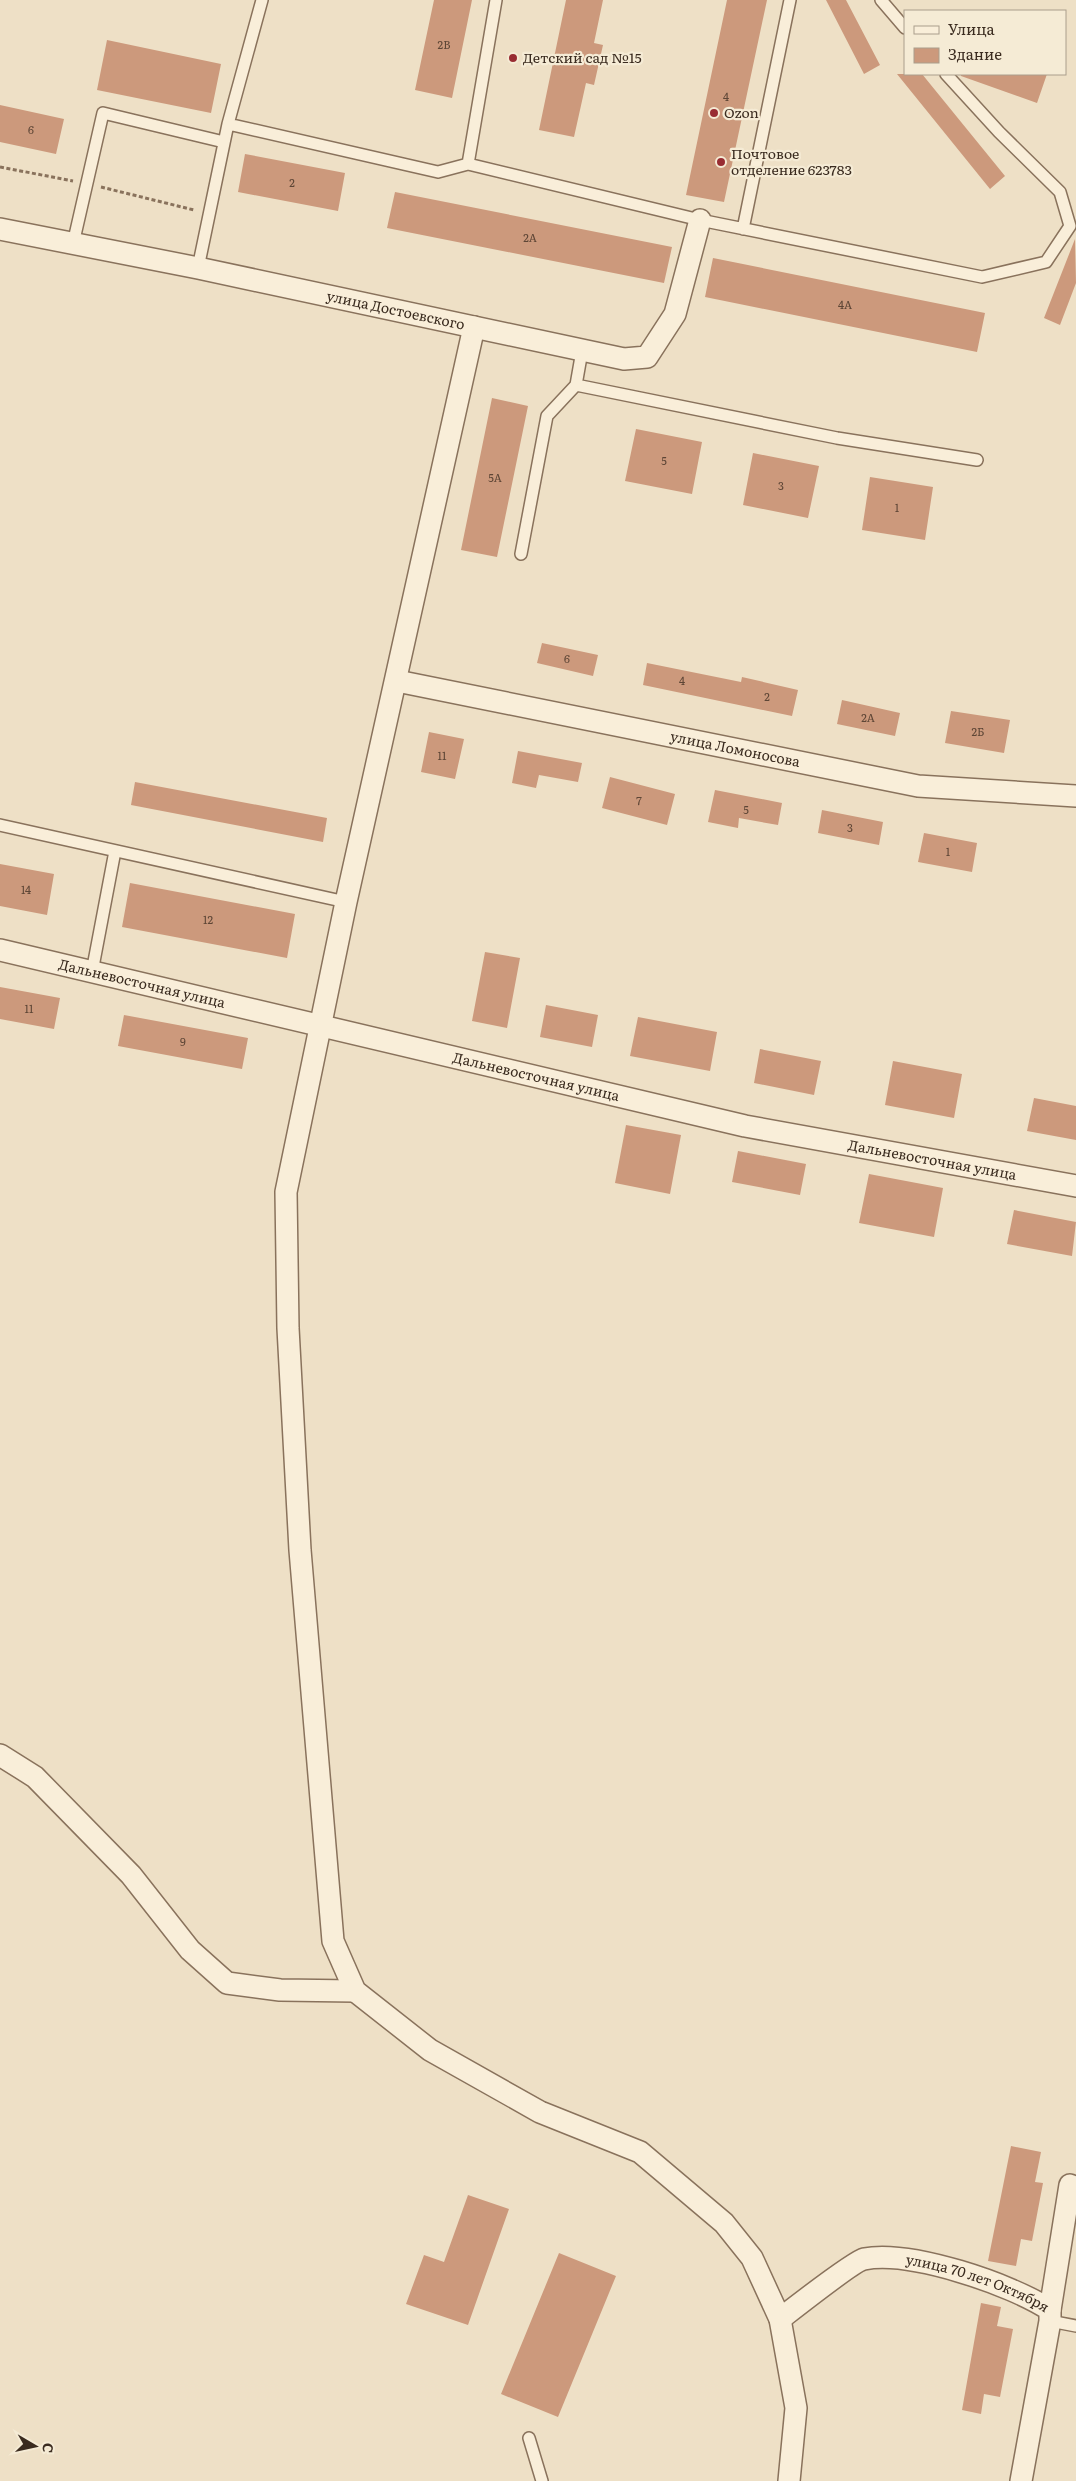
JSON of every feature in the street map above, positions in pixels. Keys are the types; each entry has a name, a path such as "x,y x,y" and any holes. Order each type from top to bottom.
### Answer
{"street":[{"name":"улица Достоевского","path":"0,229 198,268 624,359 647,357 675,314 700,220"},
{"path":"474,327 397,681 346,902 286,1192 288,1328 300,1550 333,1941 354,1991 430,2050 540,2112 640,2152 724,2223 752,2258 780,2319 796,2408 789,2481"},
{"name":"улица Ломоносова","path":"397,681 918,786 1076,796"},
{"name":"Дальневосточная улица","path":"0,950 746,1126 1076,1186"},
{"path":"0,1755 35,1777 131,1875 190,1950 227,1983 280,1990 354,1991"},
{"path":"1050,2316 1070,2184"},
{"name":"улица 70 лет Октября","path":"780,2319 862,2259 894,2258 954,2269 1029,2296 1050,2316 1022,2481"}],"lane":[{"path":"198,268 228,124 262,0"},
{"path":"468,164 496,0"},
{"path":"744,229 790,0"},
{"path":"881,0 904,27"},
{"path":"228,124 438,172 468,164 700,220 982,278 1046,262 1070,226 1060,192 999,132 947,75"},
{"path":"73,244 103,113 224,142"},
{"path":"521,554 547,416 576,386 582,351"},
{"path":"576,386 837,438 977,460"},
{"path":"0,825 346,902"},
{"path":"92,972 116,851"},
{"path":"1050,2316 1076,2326"},
{"path":"529,2438 542,2481"}],"path":[{"path":"0,167 87,184 210,213"}],"building":[{"path":"434,0 472,0 452,98 415,90"},
{"path":"566,0 603,0 594,43 603,45 594,85 586,83 574,137 539,130"},
{"path":"727,0 767,0 724,202 686,195"},
{"path":"826,0 846,0 880,65 864,74"},
{"path":"107,40 221,64 211,113 97,90"},
{"path":"897,74 923,75 1005,176 990,189"},
{"path":"961,75 1047,75 1037,103"},
{"path":"0,105 64,119 56,154 0,142"},
{"path":"245,154 345,173 338,211 238,192"},
{"path":"395,192 672,247 664,283 387,228"},
{"path":"1075,239 1076,283 1060,325 1044,318"},
{"path":"713,258 985,313 977,352 705,297"},
{"path":"492,398 528,406 497,557 461,550"},
{"path":"636,429 702,442 692,494 625,481"},
{"path":"753,453 819,466 808,518 743,505"},
{"path":"870,477 933,487 925,540 862,530"},
{"path":"542,643 598,655 593,676 537,663"},
{"path":"647,663 741,682 742,677 798,690 792,716 643,685"},
{"path":"842,700 900,713 895,736 837,724"},
{"path":"951,711 1010,720 1004,753 945,743"},
{"path":"429,732 464,739 455,779 421,772"},
{"path":"518,751 582,763 578,782 539,775 536,788 512,783"},
{"path":"610,777 675,794 667,825 602,808"},
{"path":"135,782 327,818 323,842 131,805"},
{"path":"715,790 782,803 778,825 739,818 738,828 708,822"},
{"path":"822,810 883,822 879,845 818,833"},
{"path":"924,833 977,843 972,872 918,862"},
{"path":"0,864 54,874 47,915 0,906"},
{"path":"130,883 295,914 287,958 122,927"},
{"path":"485,952 520,958 507,1028 472,1021"},
{"path":"0,987 60,998 54,1029 0,1019"},
{"path":"546,1005 598,1015 592,1047 540,1037"},
{"path":"124,1015 248,1038 242,1069 118,1046"},
{"path":"638,1017 717,1032 710,1071 630,1056"},
{"path":"760,1049 821,1061 814,1095 754,1083"},
{"path":"893,1061 962,1074 954,1118 885,1105"},
{"path":"1034,1098 1076,1106 1076,1140 1027,1131"},
{"path":"626,1125 681,1135 670,1194 615,1183"},
{"path":"738,1151 806,1164 800,1195 732,1182"},
{"path":"869,1174 943,1188 934,1237 859,1223"},
{"path":"1014,1210 1076,1222 1072,1256 1007,1244"},
{"path":"1011,2146 1041,2152 1035,2182 1043,2183 1032,2241 1021,2239 1016,2266 988,2261"},
{"path":"468,2195 509,2209 468,2325 406,2304 424,2255 444,2262"},
{"path":"559,2253 616,2276 558,2417 501,2394"},
{"path":"981,2303 1001,2307 997,2326 1013,2329 1000,2397 984,2394 981,2414 962,2410"}],"place":[{"name":"Детский сад №15","path":"513,58"},
{"name":"Ozon","path":"714,113"},
{"name":"Почтовое отделение 623783","path":"721,162"}]}
